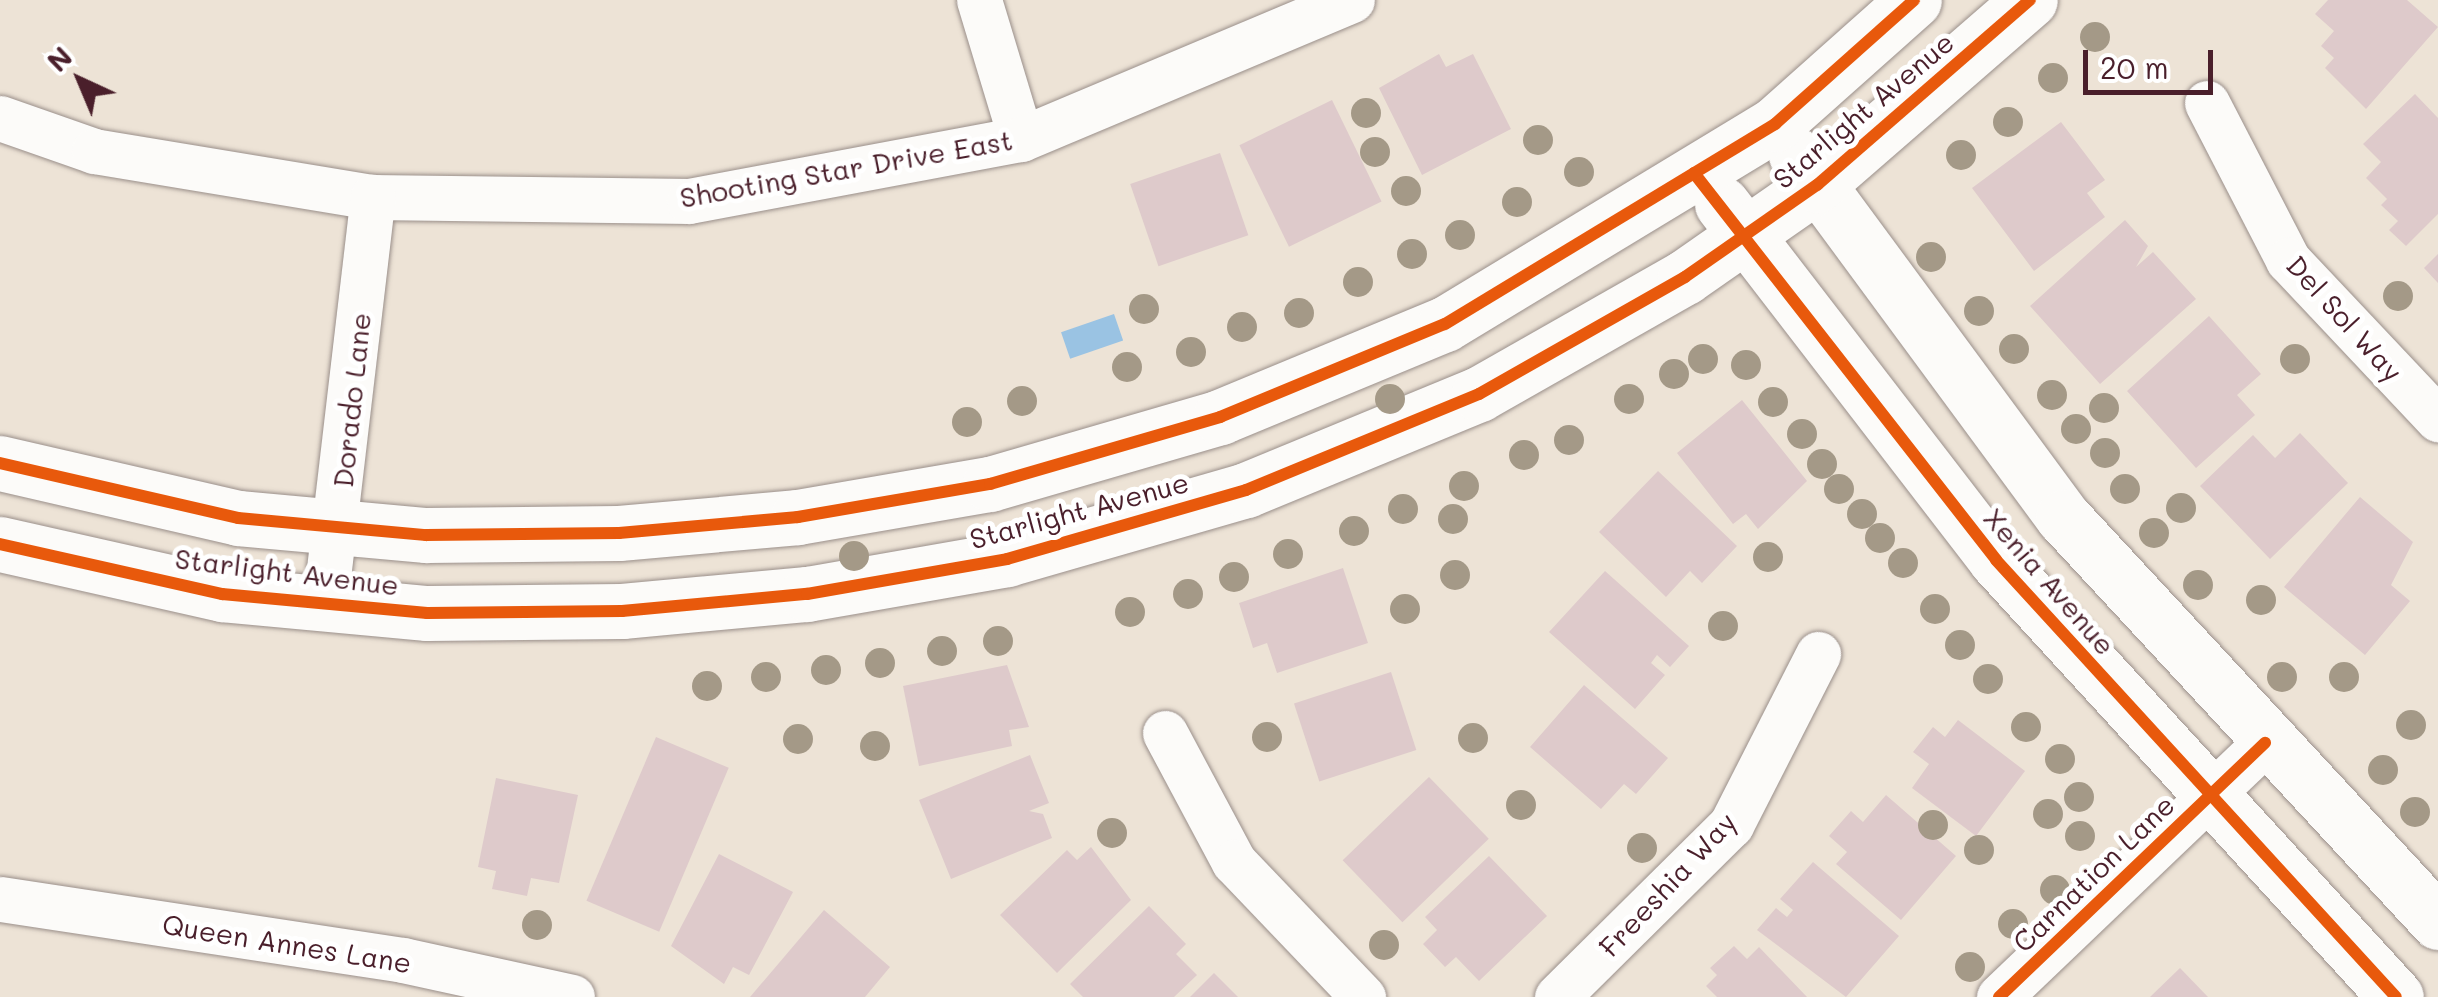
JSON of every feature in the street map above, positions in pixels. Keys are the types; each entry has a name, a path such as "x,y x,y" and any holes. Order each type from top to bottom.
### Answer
{"street":[{"path":"979,0 1021,138"},
{"name":"Shooting Star Drive East","path":"0,118 94,152 373,196 688,201 1021,138 1352,0"},
{"name":"Starlight Avenue","path":"0,463 238,518 337,528 619,533 798,517 990,484 1220,417 1445,324 1775,124 1914,0"},
{"name":"Starlight Avenue","path":"0,544 222,594 325,604 622,611 807,594 1007,559 1246,490 1480,394 1747,232 1817,185 2030,0"},
{"name":"Del Sol Way","path":"2207,103 2288,260 2438,419"},
{"name":"Xenia Avenue","path":"1775,124 2064,517 2264,743 2438,922"},
{"name":"Xenia Avenue","path":"1694,173 1747,232 1996,560 2208,798 2396,997"},
{"name":"Dorado Lane","path":"325,604 337,528 373,196"},
{"name":"Freeshia Way","path":"1558,997 1731,825 1818,654"},
{"path":"1165,733 1234,862 1363,997"},
{"name":"Carnation Lane","path":"1999,997 2264,743"},
{"name":"Queen Annes Lane","path":"0,899 404,960 572,997"}],"water":[{"path":"1114,314 1123,340 1070,359 1061,332"}],"building":[{"path":"2328,0 2407,0 2438,27 2366,109 2325,68 2334,58 2321,46 2334,31 2315,14"},
{"path":"1439,54 1446,67 1473,54 1511,129 1422,175 1379,88"},
{"path":"2415,94 2438,118 2438,214 2406,246 2389,230 2398,221 2381,205 2387,199 2366,178 2381,162 2363,144"},
{"path":"1332,100 1382,202 1289,247 1239,145"},
{"path":"2061,122 2105,180 2087,193 2105,217 2034,271 1972,188"},
{"path":"1220,153 1248,235 1159,266 1130,184"},
{"path":"2125,220 2148,246 2136,267 2153,252 2196,299 2100,384 2030,306"},
{"path":"2438,254 2438,283 2424,268"},
{"path":"2209,316 2261,374 2237,395 2255,415 2196,468 2127,391"},
{"path":"1742,400 1807,481 1758,529 1746,514 1733,524 1677,453"},
{"path":"2300,433 2348,483 2270,559 2200,486 2253,435 2275,458"},
{"path":"1658,471 1737,546 1702,583 1690,571 1666,597 1599,532"},
{"path":"2360,497 2413,542 2391,585 2410,601 2365,655 2284,587"},
{"path":"1343,568 1368,643 1277,673 1267,643 1253,648 1239,603"},
{"path":"1605,571 1689,646 1670,667 1657,655 1651,663 1665,675 1635,709 1549,632"},
{"path":"1007,665 1029,727 1009,730 1012,746 919,766 903,686"},
{"path":"1391,672 1416,750 1319,782 1294,704"},
{"path":"1584,685 1668,758 1636,794 1624,784 1601,809 1530,747"},
{"path":"1958,720 2025,771 1976,836 1912,788 1929,764 1913,752 1933,727 1945,737"},
{"path":"656,737 729,768 659,932 586,901"},
{"path":"1030,755 1049,803 1029,811 1043,814 1052,838 951,879 919,800"},
{"path":"1429,777 1489,839 1402,922 1343,860"},
{"path":"496,778 578,795 559,883 531,878 527,896 492,889 496,871 478,867"},
{"path":"1886,795 1956,856 1901,920 1836,864 1847,852 1829,836 1851,811 1863,822"},
{"path":"1091,847 1131,900 1057,973 1000,915 1067,850 1077,860"},
{"path":"719,854 793,892 749,975 733,967 724,984 671,946"},
{"path":"1489,856 1547,916 1479,981 1456,957 1445,967 1423,944 1437,930 1425,917"},
{"path":"1813,862 1899,936 1846,997 1757,930 1776,908 1787,917 1793,910 1780,899"},
{"path":"1149,906 1186,944 1176,954 1197,975 1174,997 1083,997 1070,984"},
{"path":"824,910 890,967 865,997 750,997"},
{"path":"1734,946 1747,959 1759,947 1807,997 1717,997 1706,986 1717,975 1710,968"},
{"path":"2180,968 2208,997 2150,997"},
{"path":"1214,973 1238,997 1190,997"}],"cycle path":[{"path":"0,463 238,518 426,535 619,533 798,517 990,484 1220,417 1445,324 1775,124 1914,0"},
{"path":"0,544 222,594 427,613 622,611 807,594 1007,559 1246,490 1479,394 1685,277 1817,185 2030,0"},
{"path":"1694,173 1996,560 2396,997"},
{"path":"1999,997 2265,743"}]}
